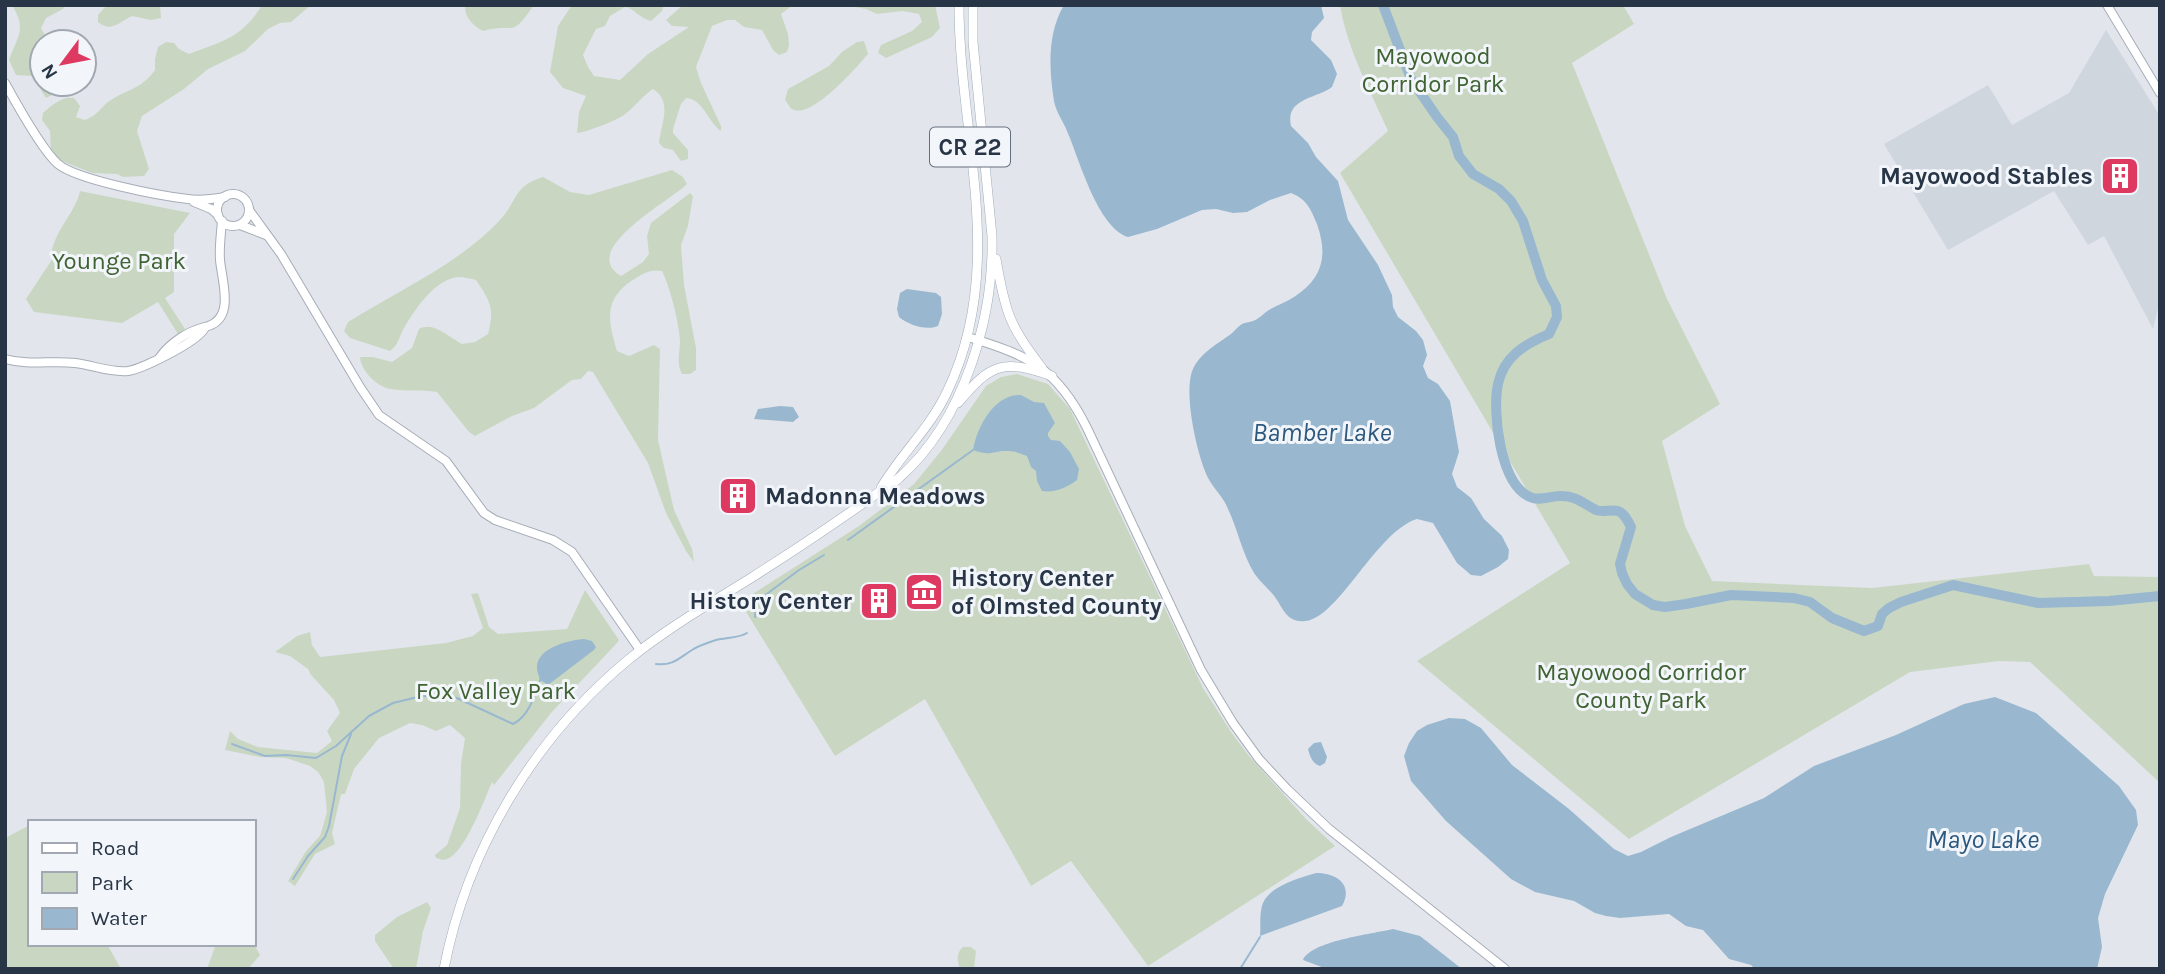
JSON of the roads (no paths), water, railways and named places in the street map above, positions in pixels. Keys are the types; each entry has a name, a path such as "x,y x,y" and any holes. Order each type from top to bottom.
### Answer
{"main road":[{"name":"CR 22","path":"879,492 941,404 968,337 977,289 978,239 959,5"},
{"name":"CR 22","path":"444,969 455,924 489,836 538,755 570,717 600,685 640,650 840,521 906,471 948,415 969,371 979,341 991,277 992,236 974,53 973,5"},
{"path":"992,236 1003,298 1010,320 1042,368"},
{"path":"948,415 975,383 997,369 1018,366 1052,376"}],"street":[{"path":"2107,5 2160,93"},
{"path":"5,83 52,158 62,167 91,179 188,199 212,200 234,194 243,198 379,415 446,461 484,513 495,520 553,540 572,552 640,650"},
{"path":"5,359 29,363 71,362 120,372 136,369 171,354 195,339 203,333 205,327 219,318 225,305 218,204 225,197"},
{"path":"188,199 211,209 232,226 239,225 269,236"},
{"path":"221,240 247,219 249,210"},
{"path":"968,337 1014,351 1042,368 1069,395 1080,413 1201,670 1246,741 1287,789 1329,829 1504,969"}],"water":[{"name":"Bamber Lake","path":"1064,5 1321,5 1324,18 1312,32 1311,40 1331,60 1337,74 1332,87 1297,105 1290,117 1291,126 1338,181 1348,220 1378,265 1392,295 1393,307 1398,317 1423,340 1427,355 1423,366 1428,378 1438,384 1450,401 1459,452 1452,474 1457,487 1471,498 1484,519 1502,536 1509,550 1508,559 1498,567 1481,576 1471,575 1457,563 1433,523 1417,519 1387,539 1332,605 1319,616 1306,621 1290,618 1256,576 1246,558 1226,505 1208,478 1200,456 1191,413 1191,375 1202,356 1240,325 1255,320 1291,299 1311,282 1317,274 1322,256 1317,224 1305,202 1291,193 1247,212 1202,210 1157,229 1128,237 1117,231 1107,220 1090,190 1054,101 1051,77 1052,40 1058,16"},
{"path":"907,289 936,293 941,297 942,314 938,326 918,326 899,317 897,309 900,293"},
{"path":"1021,395 1034,402 1044,403 1055,423 1048,436 1051,440 1060,441 1079,469 1077,480 1065,487 1042,491 1036,471 1031,467 1027,456 1011,451 988,453 973,450 978,432 988,414 1003,400"},
{"path":"793,407 799,417 793,422 754,419 758,409"},
{"path":"584,639 592,641 596,647 594,650 548,685 540,680 538,661 547,650 562,643"},
{"name":"Mayo Lake","path":"1995,697 2036,713 2119,786 2136,810 2138,825 2105,894 2098,918 2102,947 2097,969 1755,969 1751,965 1729,959 1703,930 1686,926 1669,914 1620,918 1606,916 1574,901 1535,892 1511,879 1446,821 1411,781 1404,756 1417,731 1449,718 1465,719 1481,728 1512,765 1569,809 1614,849 1628,856 1764,798 1814,766 1896,735 1964,704"},
{"path":"1321,742 1327,757 1325,763 1320,766 1312,760 1308,749 1314,743"},
{"path":"1316,873 1330,875 1341,881 1346,892 1342,906 1260,936 1263,903 1272,891 1286,883"},
{"path":"1393,929 1420,936 1462,969 1327,969 1303,960 1308,953 1329,943"}],"waterway":[{"path":"1383,5 1411,79 1453,137 1459,156 1473,174 1499,189 1511,201 1523,221 1542,280 1556,306 1557,317 1549,334 1517,352 1501,374 1496,412 1505,463 1520,490 1530,497 1538,499 1567,496 1596,510 1618,511 1626,518 1631,527 1620,564 1627,584 1635,594 1653,605 1665,607 1731,595 1794,598 1810,602 1832,618 1864,631 1878,626 1882,614 1889,608 1953,585 2038,603 2160,596"},
{"path":"848,540 973,450"},
{"path":"755,617 756,602 824,555"},
{"path":"656,664 671,663 702,645 747,633"},
{"path":"232,744 265,756 316,758 336,746 369,716 393,703 422,696 457,698 513,724 527,711 540,680"},
{"path":"293,879 325,837 342,756 351,734"},
{"path":"1240,969 1260,937"}],"place":[{"name":"Mayowood Stables","path":"2120,176"},
{"name":"Madonna Meadows","path":"738,496"},
{"name":"History Center of Olmsted County","path":"924,592"},
{"name":"History Center","path":"879,601"}],"park label":[{"name":"Mayowood Corridor Park","path":"1433,70"},
{"name":"Younge Park","path":"119,261"},
{"name":"Mayowood Corridor County Park","path":"1641,686"},
{"name":"Fox Valley Park","path":"496,691"}]}
